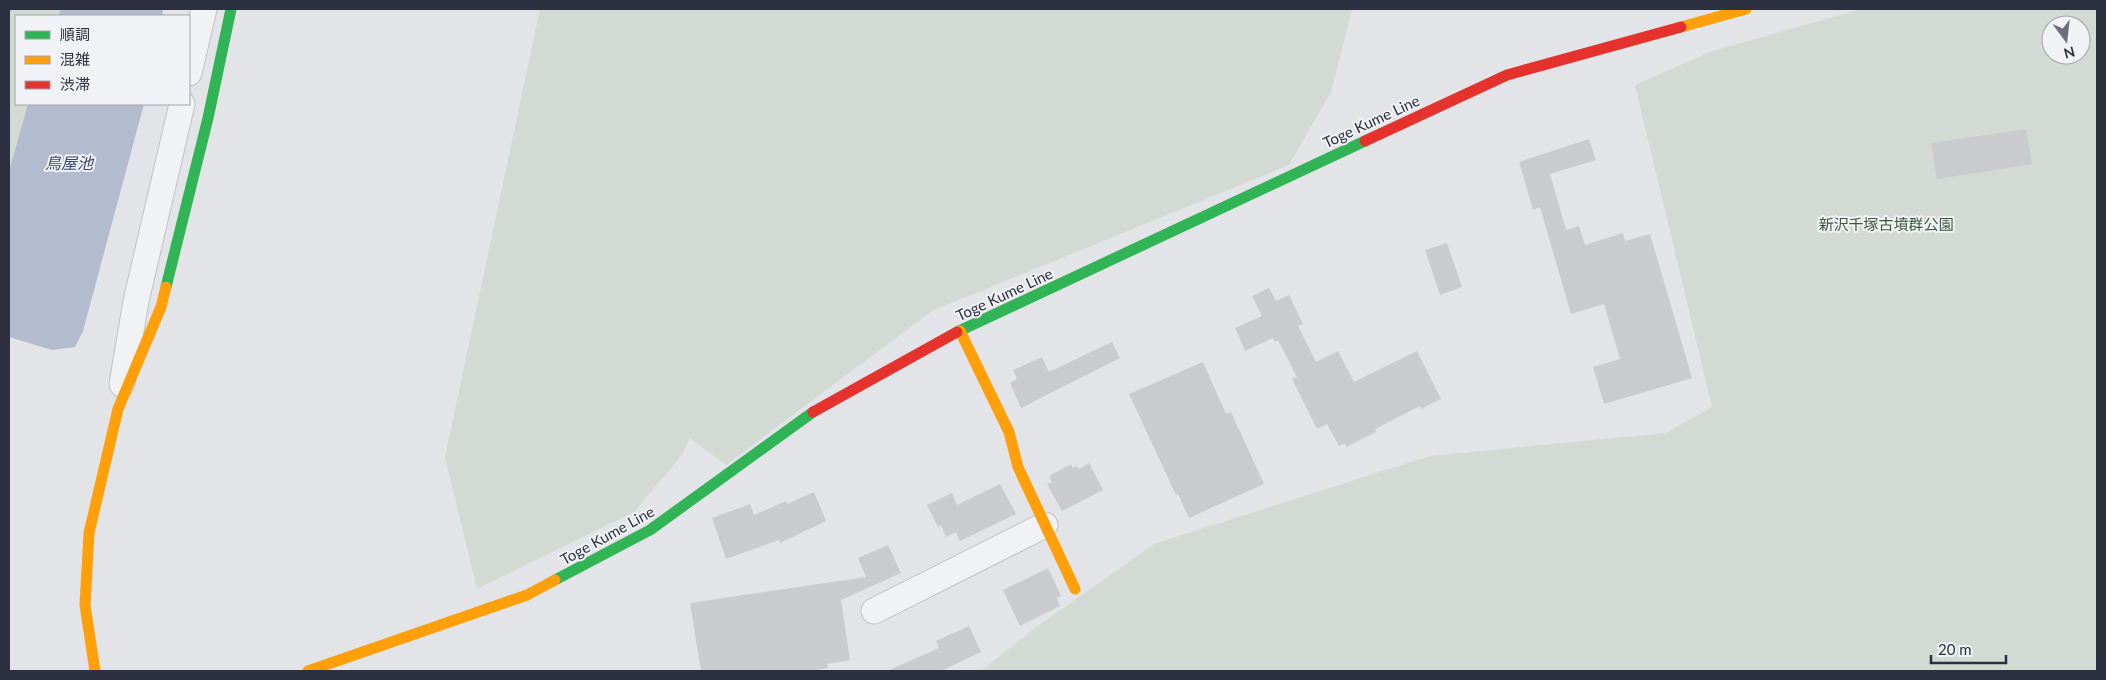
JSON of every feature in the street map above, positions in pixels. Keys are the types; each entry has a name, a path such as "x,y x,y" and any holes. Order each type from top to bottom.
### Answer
{"main road":[{"path":"95,671 85,605 89,533 118,409 161,307 232,9"},
{"name":"Toge Kume Line","path":"308,671 527,595 650,530 811,413 960,330 1507,74 1746,9"},
{"path":"960,330 1009,432 1018,466 1074,589"}],"street":[{"path":"190,69 204,9"},
{"path":"118,409 136,301 182,105"},
{"path":"874,612 1045,525"}],"green space":[{"path":"9,9 61,9 58,15 15,15 15,105 28,105 9,171"},
{"path":"540,9 1352,9 1331,92 1289,165 932,311 726,465 690,438 682,455 634,512 477,589 445,457"},
{"name":"新沢千塚古墳群公園","path":"1861,9 2097,9 2097,671 981,671 1035,628 1154,544 1430,456 1666,433 1712,407 1635,85 1710,52"}],"water":[{"path":"61,9 163,9 162,15 58,15"},
{"name":"鳥屋池","path":"28,105 144,105 83,331 75,347 52,350 9,337 9,171"}],"building":[{"path":"2026,129 2032,164 1937,179 1931,143"},
{"path":"1589,139 1596,160 1550,174 1566,230 1579,226 1585,245 1623,233 1625,241 1650,234 1692,378 1604,404 1593,367 1620,359 1604,304 1571,314 1540,207 1533,210 1519,162"},
{"path":"1447,243 1462,287 1440,295 1425,250"},
{"path":"1269,288 1276,301 1289,295 1303,324 1298,326 1316,362 1338,351 1354,382 1417,351 1441,399 1421,409 1420,406 1375,429 1376,432 1346,447 1345,443 1339,446 1327,424 1317,429 1292,379 1297,377 1278,340 1275,342 1273,338 1245,351 1235,328 1262,316 1252,296"},
{"path":"1112,342 1120,358 1021,408 1010,383 1017,379 1013,370 1042,357 1049,372"},
{"path":"1203,362 1226,414 1231,412 1264,484 1189,518 1178,494 1176,495 1129,394"},
{"path":"1089,463 1103,490 1062,511 1047,484 1052,482 1049,476 1071,464 1073,468 1077,466 1079,469"},
{"path":"1000,484 1016,514 960,541 956,532 946,537 941,525 938,527 927,505 952,493 957,505"},
{"path":"814,492 826,521 780,543 779,540 726,559 712,518 750,504 754,515 786,501 787,504"},
{"path":"888,545 901,573 841,600 850,660 827,664 828,668 809,671 701,671 690,603 866,577 858,558"},
{"path":"1048,568 1061,596 1057,598 1060,606 1020,626 1003,590"},
{"path":"969,626 981,652 941,671 887,671 939,648 936,641"}],"traffic: fast":[{"path":"166,287 208,118 231,9"},
{"path":"957,332 1365,141"},
{"path":"555,580 650,530 813,412"}],"traffic: slow":[{"path":"1681,27 1746,9"},
{"path":"95,671 85,605 89,533 118,409 161,307 166,287"},
{"path":"960,331 1009,432 1018,467 1075,589"},
{"path":"308,671 527,595 555,580"}],"traffic: jam":[{"path":"1365,141 1507,75 1681,27"},
{"path":"813,412 957,332"}]}
